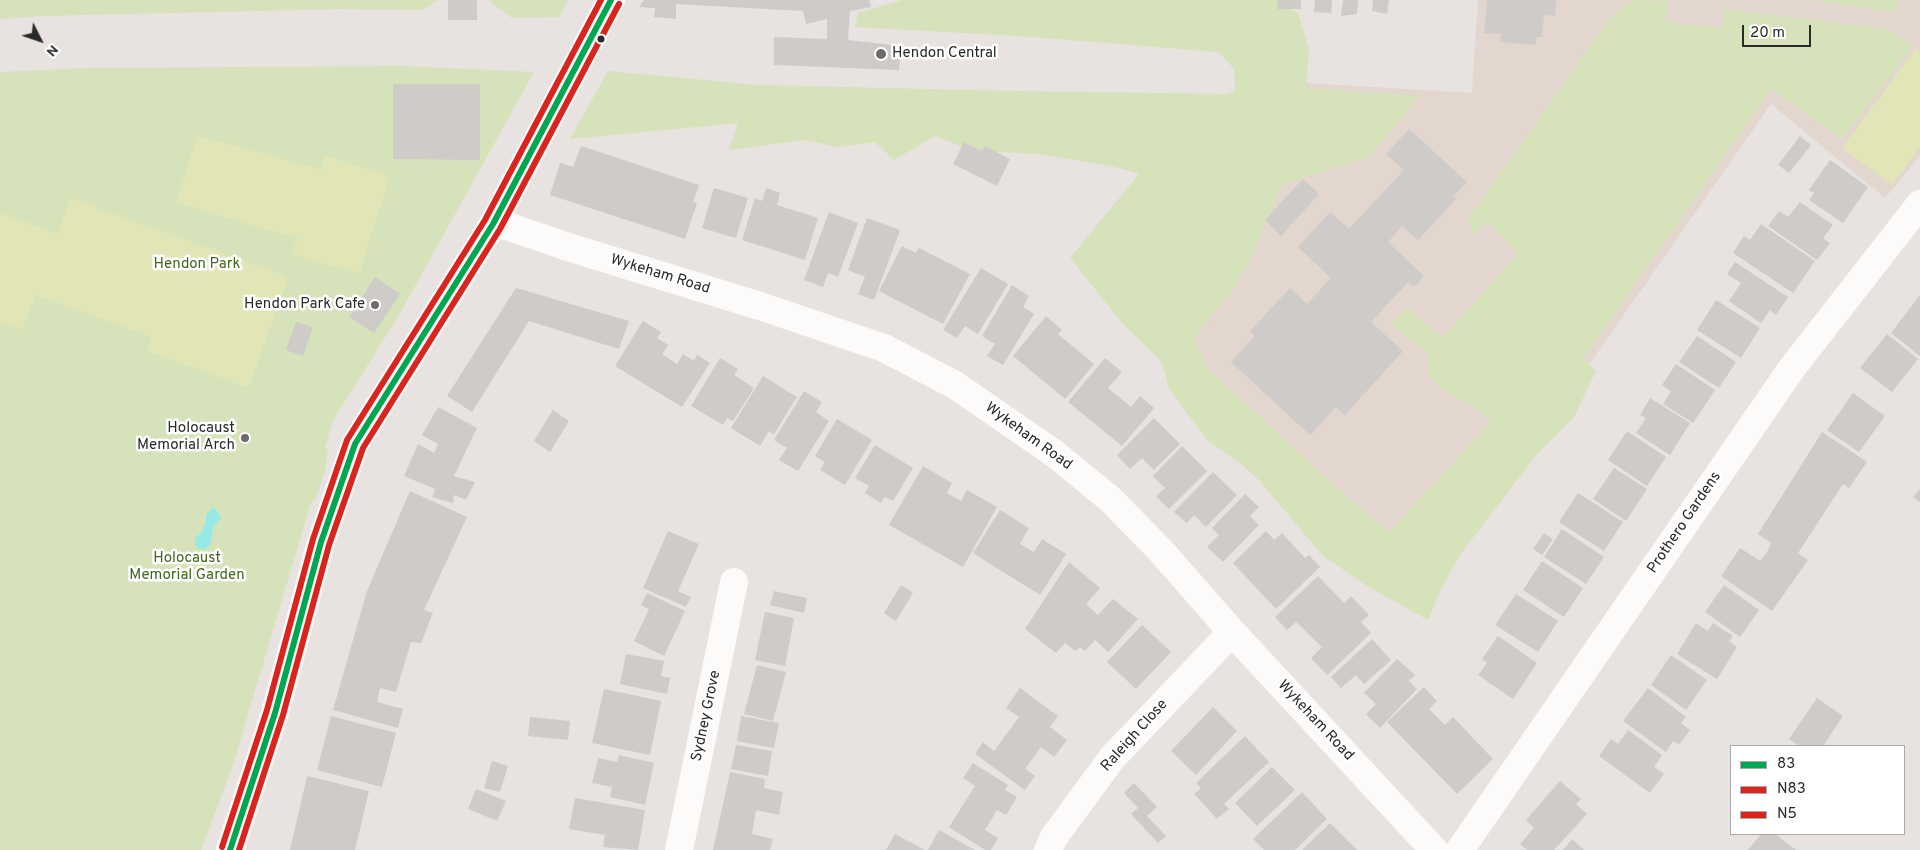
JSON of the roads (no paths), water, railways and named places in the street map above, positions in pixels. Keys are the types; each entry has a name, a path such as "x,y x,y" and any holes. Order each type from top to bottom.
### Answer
{"street":[{"path":"230,850 275,713 321,542 355,444 492,224 606,9"},
{"name":"Prothero Gardens","path":"1460,850 1792,368 1920,204"},
{"name":"Wykeham Road","path":"492,224 510,227 564,246 751,303 875,345 955,385 1055,454 1110,499 1161,551 1232,632 1434,850"},
{"name":"Sydney Grove","path":"679,850 734,582"},
{"name":"Raleigh Close","path":"1048,850 1054,838 1112,758 1232,632"}],"water":[{"path":"212,508 216,509 221,518 213,527 210,545 205,549 199,549 195,544 195,538 201,533 206,523 206,515"}],"place":[{"name":"Hendon Central","path":"881,54"},
{"name":"Hendon Park Cafe","path":"375,305"},
{"name":"Holocaust Memorial Arch","path":"245,438"}],"park label":[{"name":"Hendon Park","path":"197,265"},
{"name":"Holocaust Memorial Garden","path":"187,568"}]}
